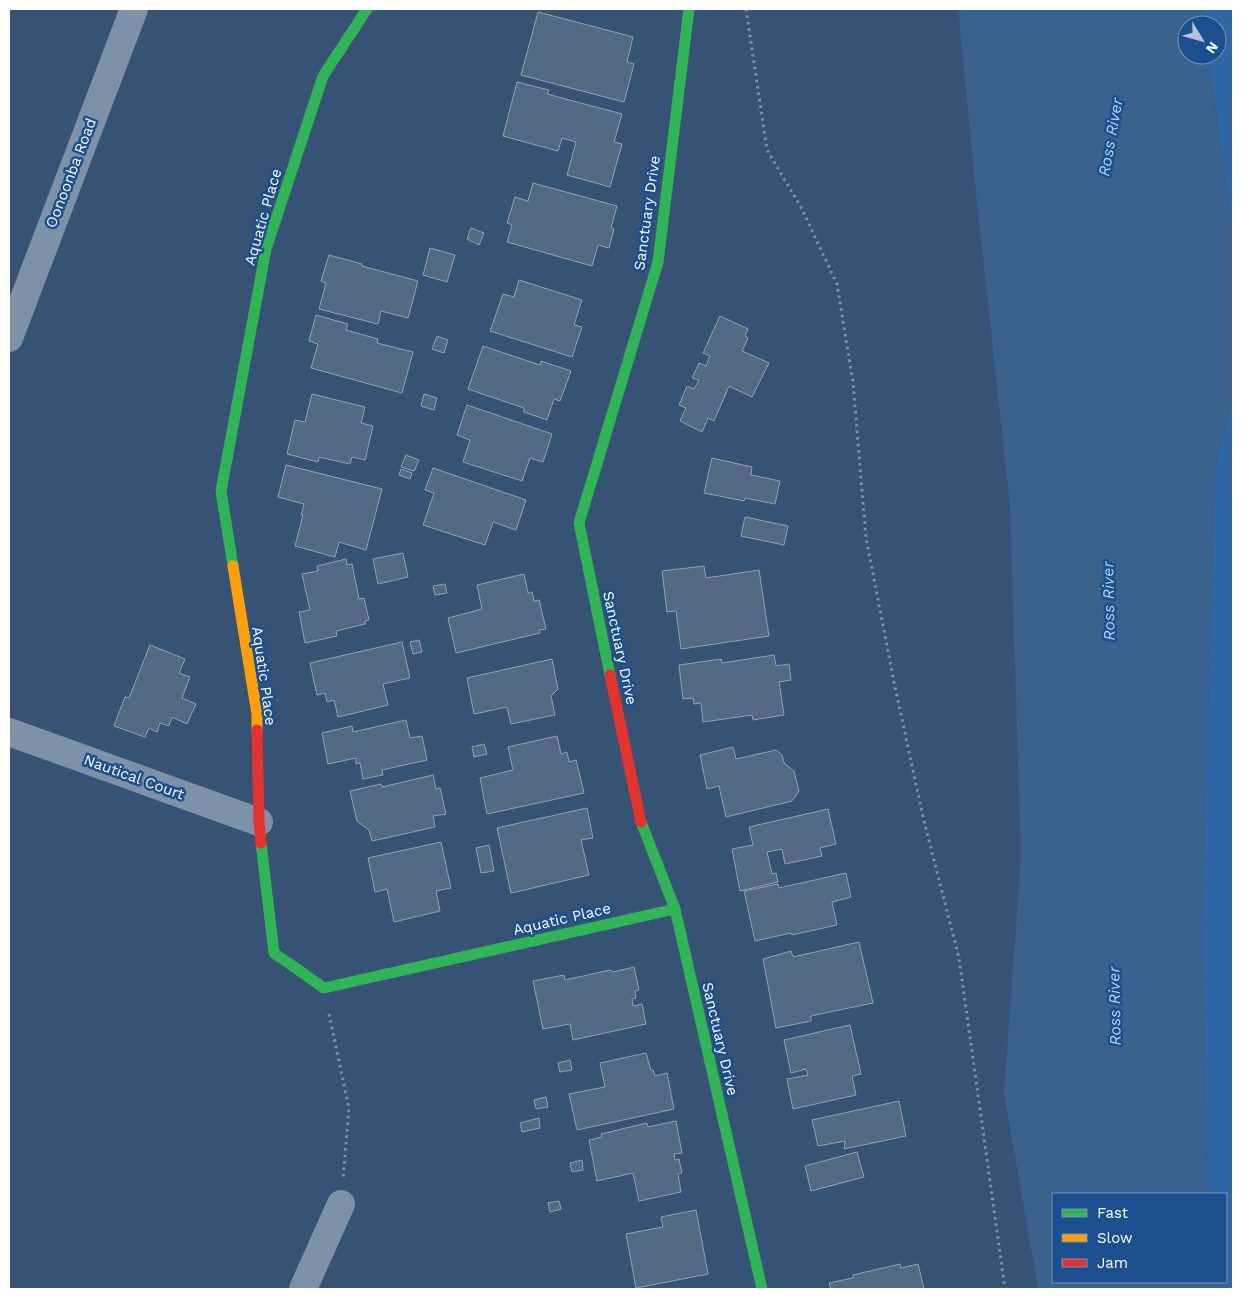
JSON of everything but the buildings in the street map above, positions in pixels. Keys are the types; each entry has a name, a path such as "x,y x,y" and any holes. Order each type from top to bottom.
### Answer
{"street":[{"name":"Oonoonba Road","path":"9,338 134,9"},
{"name":"Aquatic Place","path":"366,9 323,76 266,249 221,491 257,714 259,822 274,953 324,988 675,909"},
{"name":"Sanctuary Drive","path":"689,9 658,262 579,523 639,817 675,909 762,1289"},
{"name":"Nautical Court","path":"9,732 259,822"},
{"path":"303,1289 341,1204"}],"path":[{"path":"746,9 767,150 802,209 837,284 853,382 866,538 920,808 959,958 1005,1289"},
{"path":"324,988 349,1108 341,1204"}],"shaded area":[{"path":"1202,9 1233,9 1233,234 1209,65 1227,65 1227,15 1203,15"},
{"path":"1233,395 1233,1289 1228,1289 1226,1283 1227,1193 1208,1193 1202,927 1215,468"}],"water":[{"name":"Ross River","path":"958,9 1202,9 1203,15 1177,15 1177,65 1209,65 1233,234 1233,395 1215,468 1202,927 1208,1193 1052,1193 1052,1283 1226,1283 1228,1289 1038,1289 1004,1093 1021,857 1010,506"}],"traffic: fast":[{"path":"233,566 221,491 266,249 323,76 367,9"},
{"path":"610,675 579,523 658,262 689,9"},
{"path":"641,822 675,909 762,1289"},
{"path":"261,843 274,953 324,988 675,909"}],"traffic: slow":[{"path":"233,566 257,714 257,730"}],"traffic: jam":[{"path":"610,675 641,822"},
{"path":"257,730 261,843"}]}
